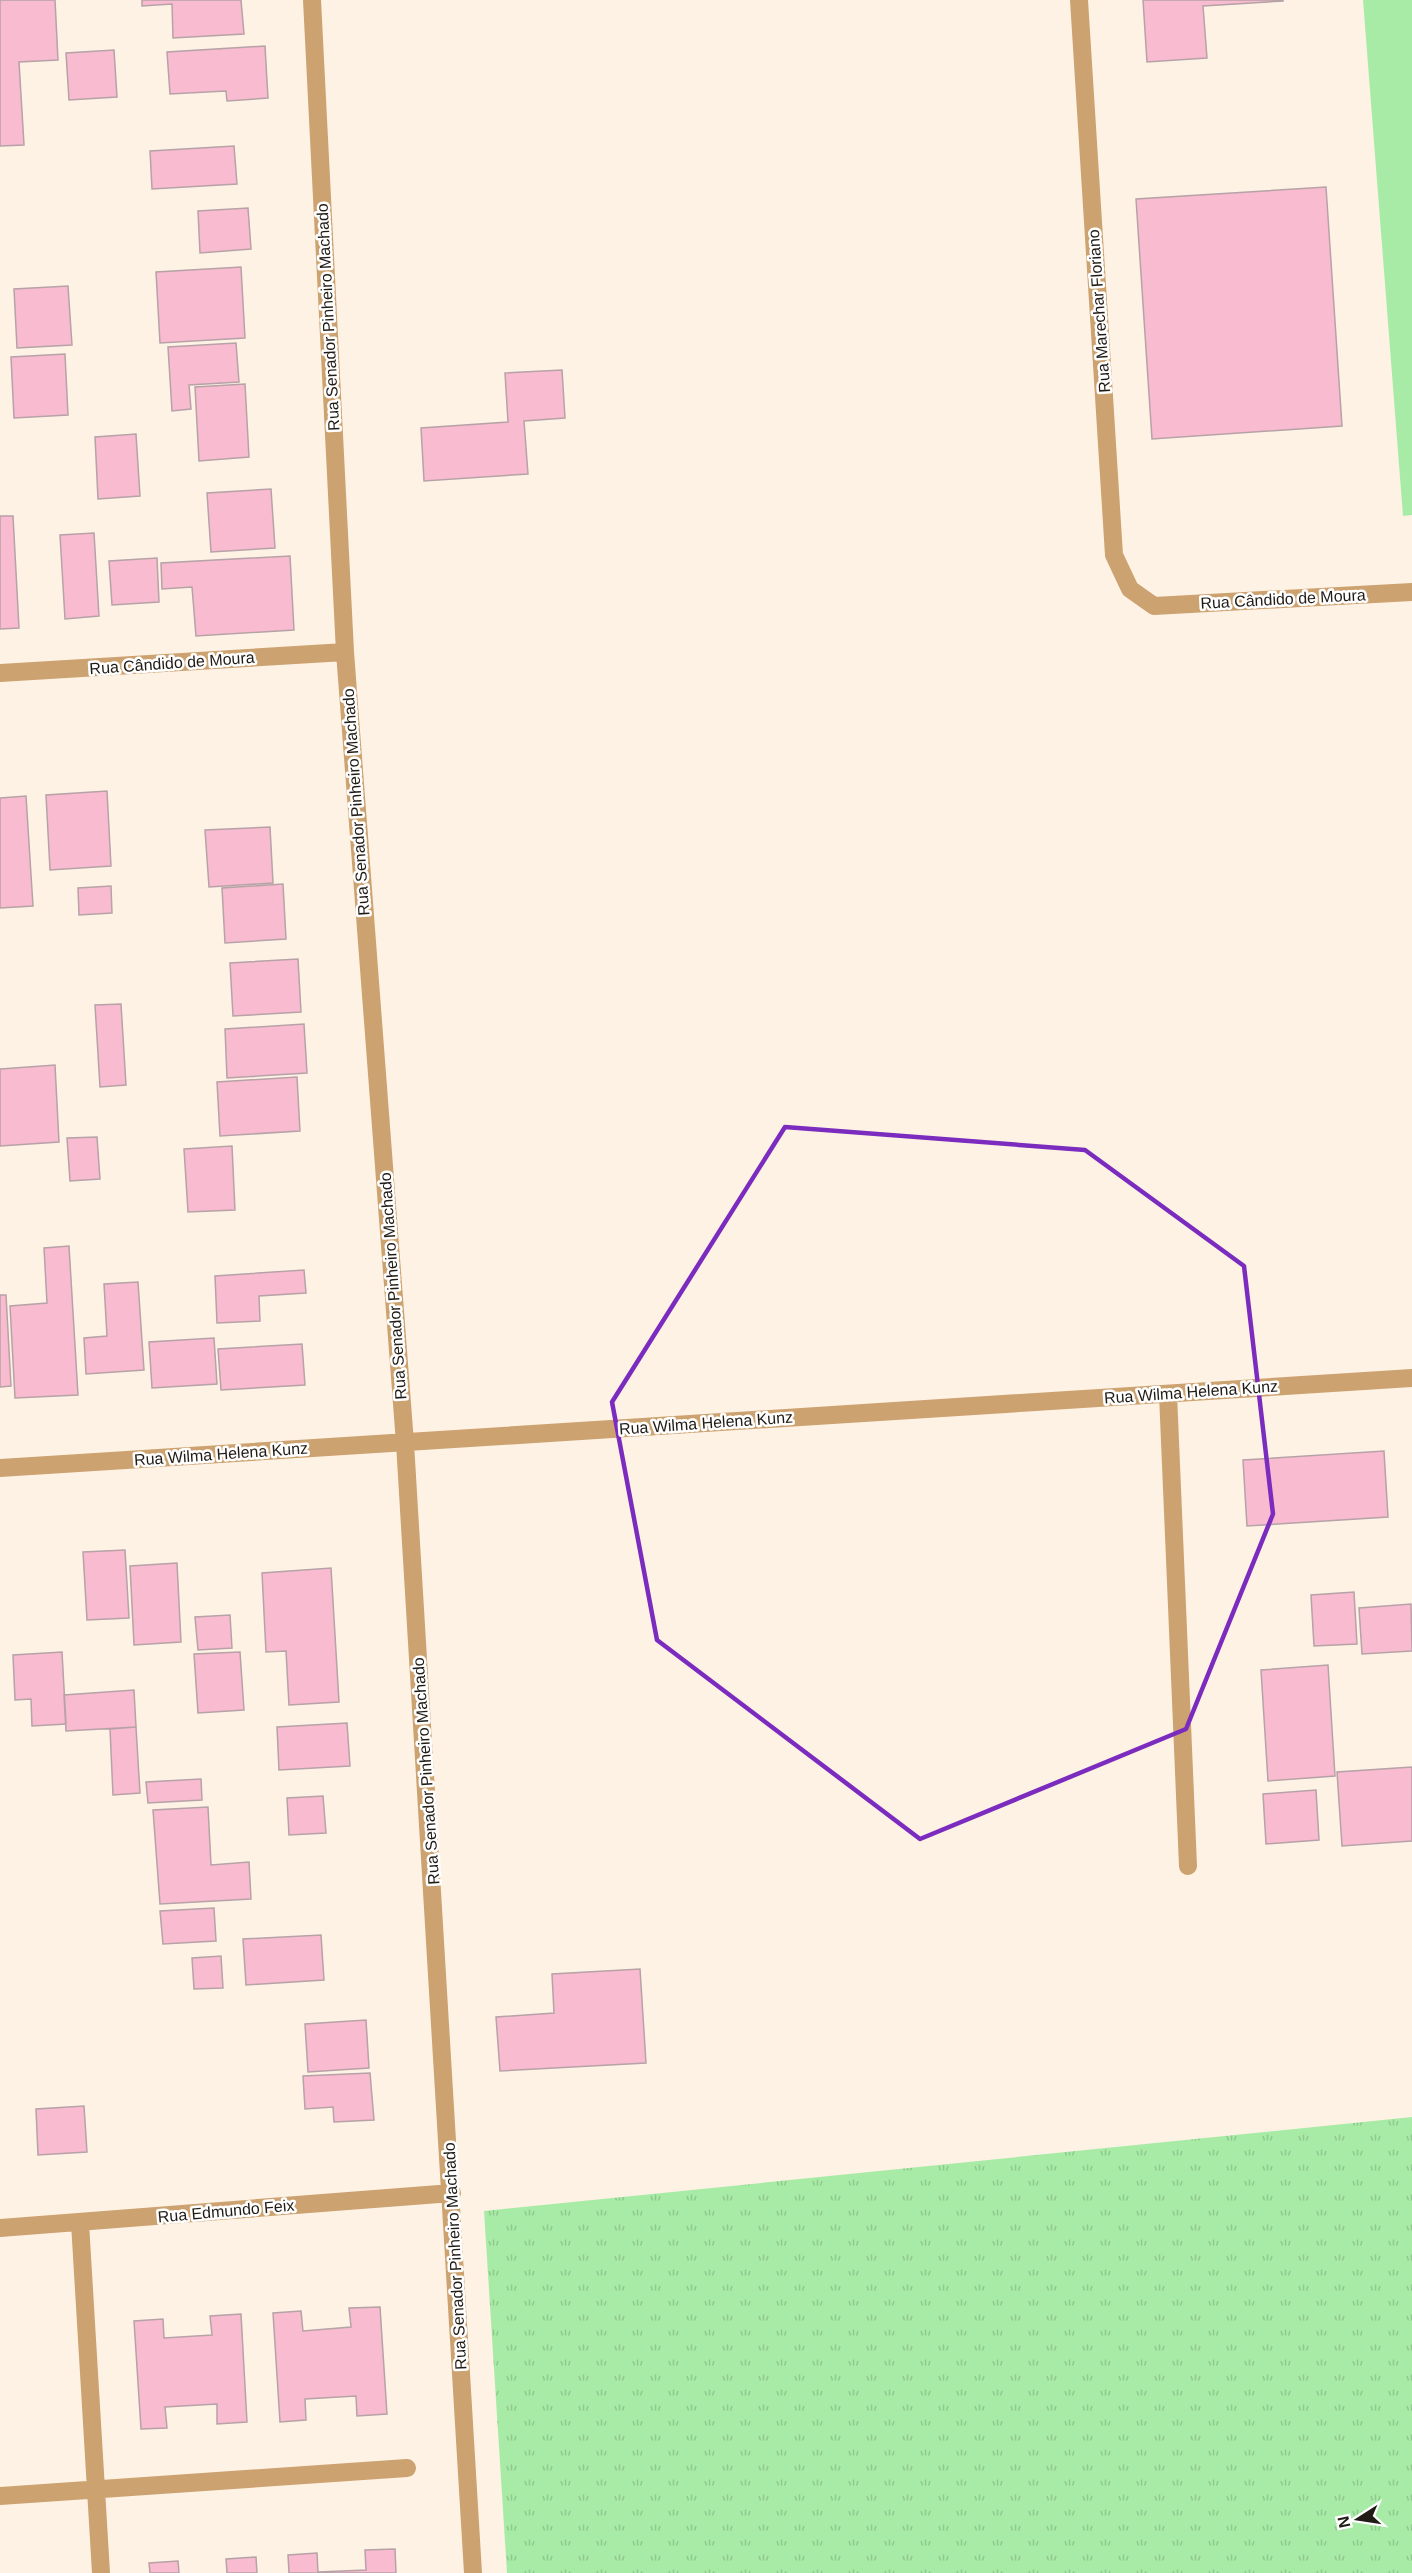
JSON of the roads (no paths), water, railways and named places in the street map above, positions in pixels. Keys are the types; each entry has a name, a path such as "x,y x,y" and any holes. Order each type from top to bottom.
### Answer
{"street":[{"name":"Rua Senador Pinheiro Machado","path":"312,0 345,652 405,1443 452,2193 472,2573"},
{"name":"Rua Marechar Floriano","path":"1079,0 1114,555 1130,589 1154,606"},
{"name":"Rua Cândido de Moura","path":"1154,606 1412,592"},
{"name":"Rua Cândido de Moura","path":"0,673 345,652"},
{"name":"Rua Wilma Helena Kunz","path":"0,1468 1412,1378"},
{"path":"1168,1394 1188,1866"},
{"name":"Rua Edmundo Feix","path":"0,2228 452,2193"},
{"path":"80,2223 101,2573"},
{"path":"0,2496 407,2468"}]}
